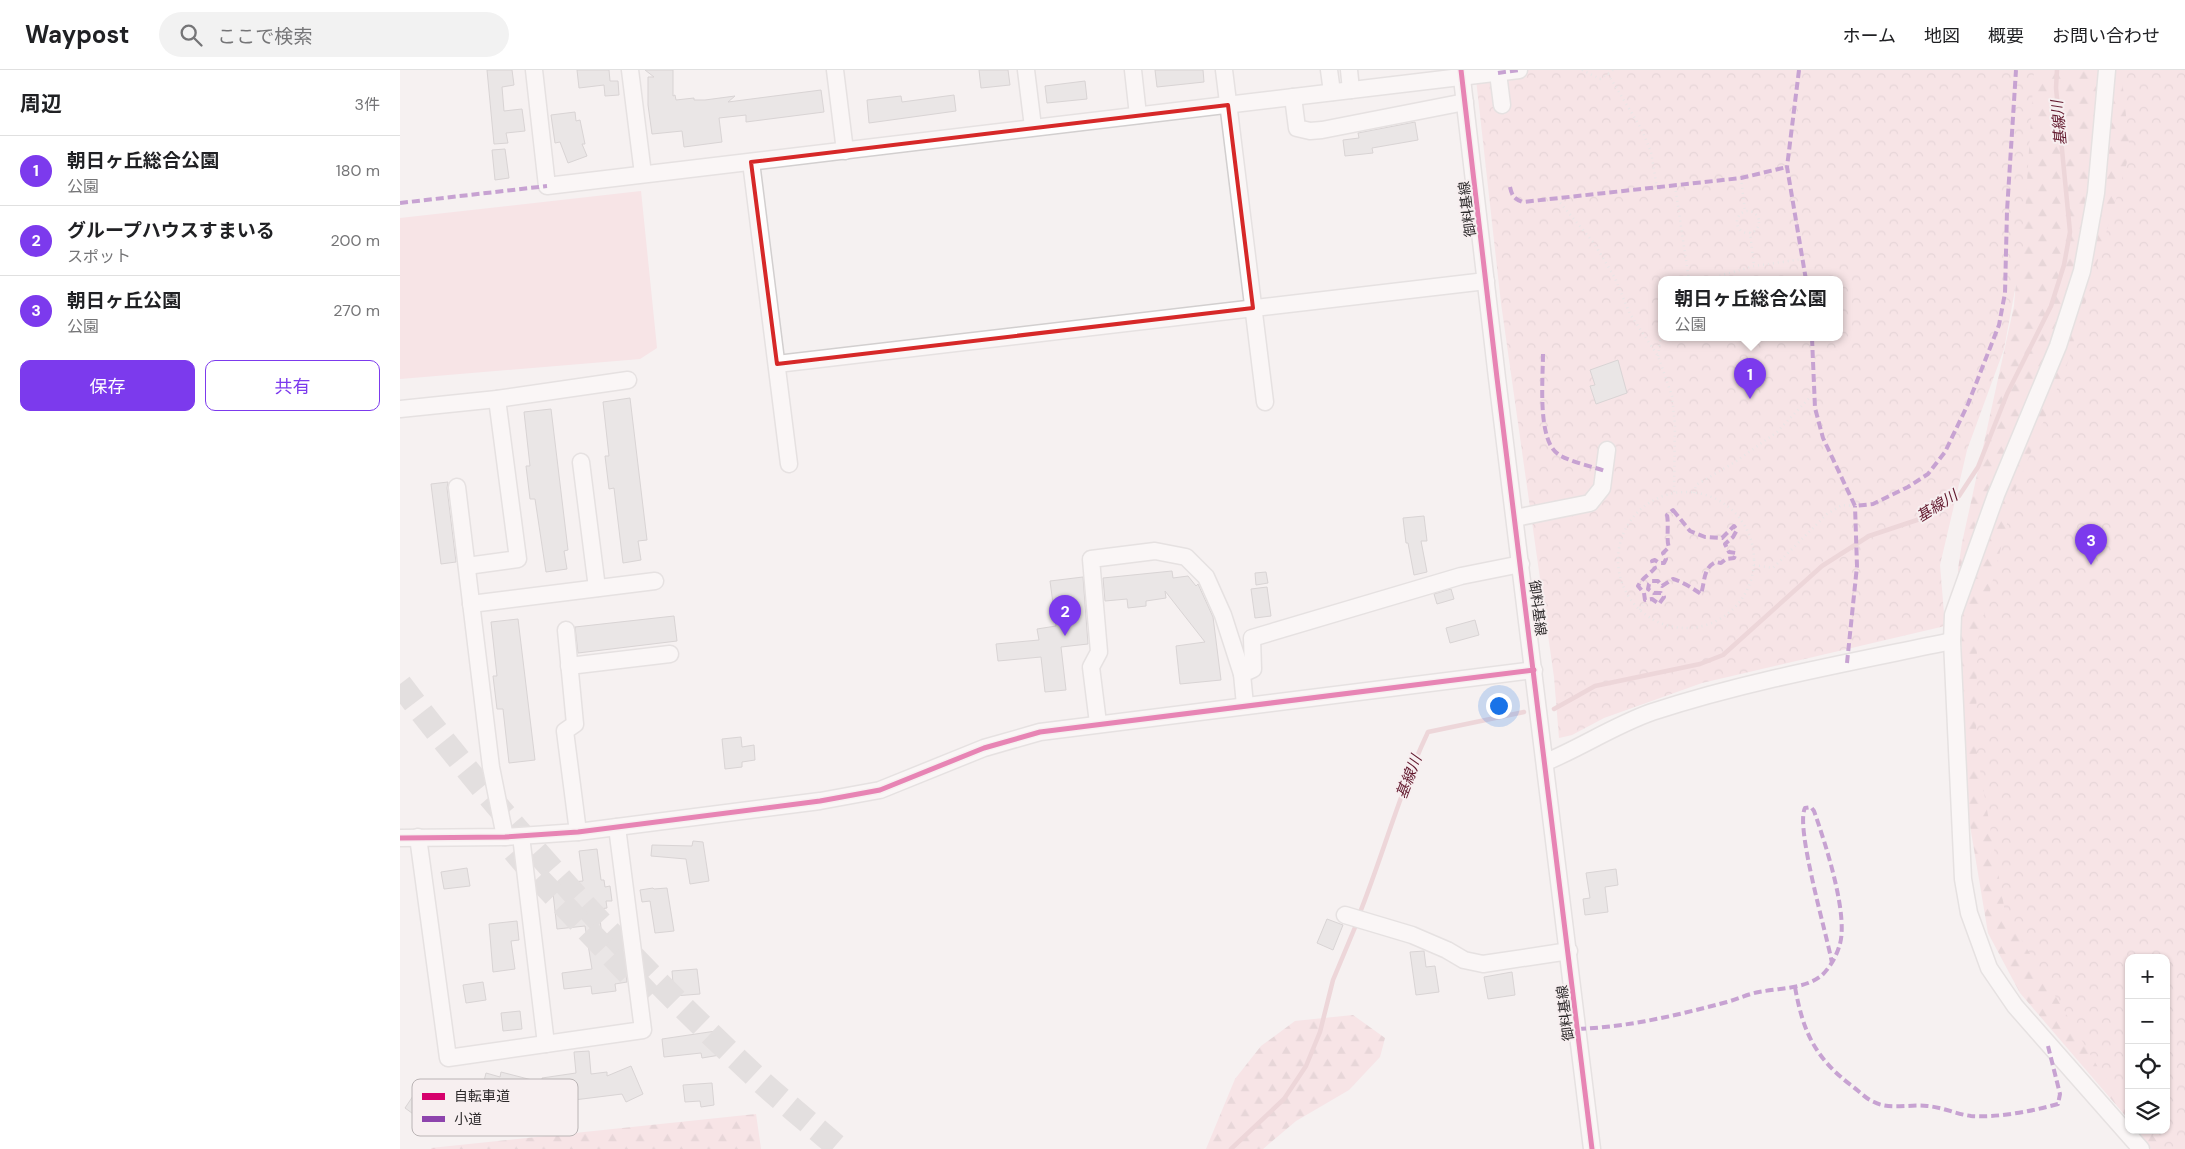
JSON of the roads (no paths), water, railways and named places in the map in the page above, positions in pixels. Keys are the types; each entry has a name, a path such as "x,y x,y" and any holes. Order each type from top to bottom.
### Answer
{"street":[{"path":"534,70 547,186 1351,90 1462,73 1498,73 1519,70"},
{"path":"630,70 643,174"},
{"path":"835,70 845,151"},
{"path":"1026,70 1033,128"},
{"path":"1133,70 1138,115"},
{"path":"1224,70 1265,402"},
{"path":"1329,70 1332,92"},
{"path":"1349,70 1351,90"},
{"path":"2107,70 2096,193 2082,271 2058,346 1996,495 1953,615 1952,641 1963,879 1969,913 1978,944 1989,968 2015,1006 2142,1149"},
{"name":"御料基線","path":"1462,73 1592,1149"},
{"path":"1498,73 1502,105"},
{"path":"1292,97 1297,128 1310,131 1465,102"},
{"path":"751,162 789,464"},
{"path":"776,364 1486,281"},
{"path":"400,409 497,399 628,380"},
{"path":"467,566 518,559 497,399"},
{"path":"1515,518 1590,503 1602,488 1607,450"},
{"path":"580,462 597,588"},
{"path":"457,487 491,767 513,836 546,1044"},
{"path":"1098,723 1091,667 1099,652 1091,558 1155,551 1186,557 1206,577 1223,615 1242,674 1245,705"},
{"path":"1242,674 1253,669 1252,638 1462,576 1521,564"},
{"path":"471,604 655,581"},
{"path":"566,630 575,724 565,731 578,832"},
{"path":"1546,762 1574,750 1606,732 1651,713 1727,691 1952,641"},
{"path":"569,666 670,654"},
{"path":"400,838 513,836 578,832 820,801 880,790 1010,739 1040,732 1098,723 1534,670"},
{"path":"418,837 448,1058 642,1030 616,827"},
{"path":"1345,915 1412,935 1447,950 1464,960 1483,964 1569,951"}],"waterway":[{"name":"基線川","path":"1554,709 1595,686 1700,664 1723,655 1822,566 1869,536 1917,520 1959,496 1978,467 2007,394 2051,306 2064,265 2070,232 2056,88 2057,70"},
{"name":"基線川","path":"1359,915 1400,800 1428,732 1524,712"},
{"name":"基線川","path":"1231,1149 1284,1099 1306,1066 1320,1032 1333,980 1356,925"}],"tunnel":[{"path":"400,684 440,736 525,838 613,936 706,1030 754,1075 840,1149"},
{"path":"514,851 650,996"}],"place":[{"name":"朝日ヶ丘総合公園","path":"1750,399"},
{"name":"朝日ヶ丘公園","path":"2091,565"},
{"name":"グループハウスすまいる","path":"1065,636"}]}
